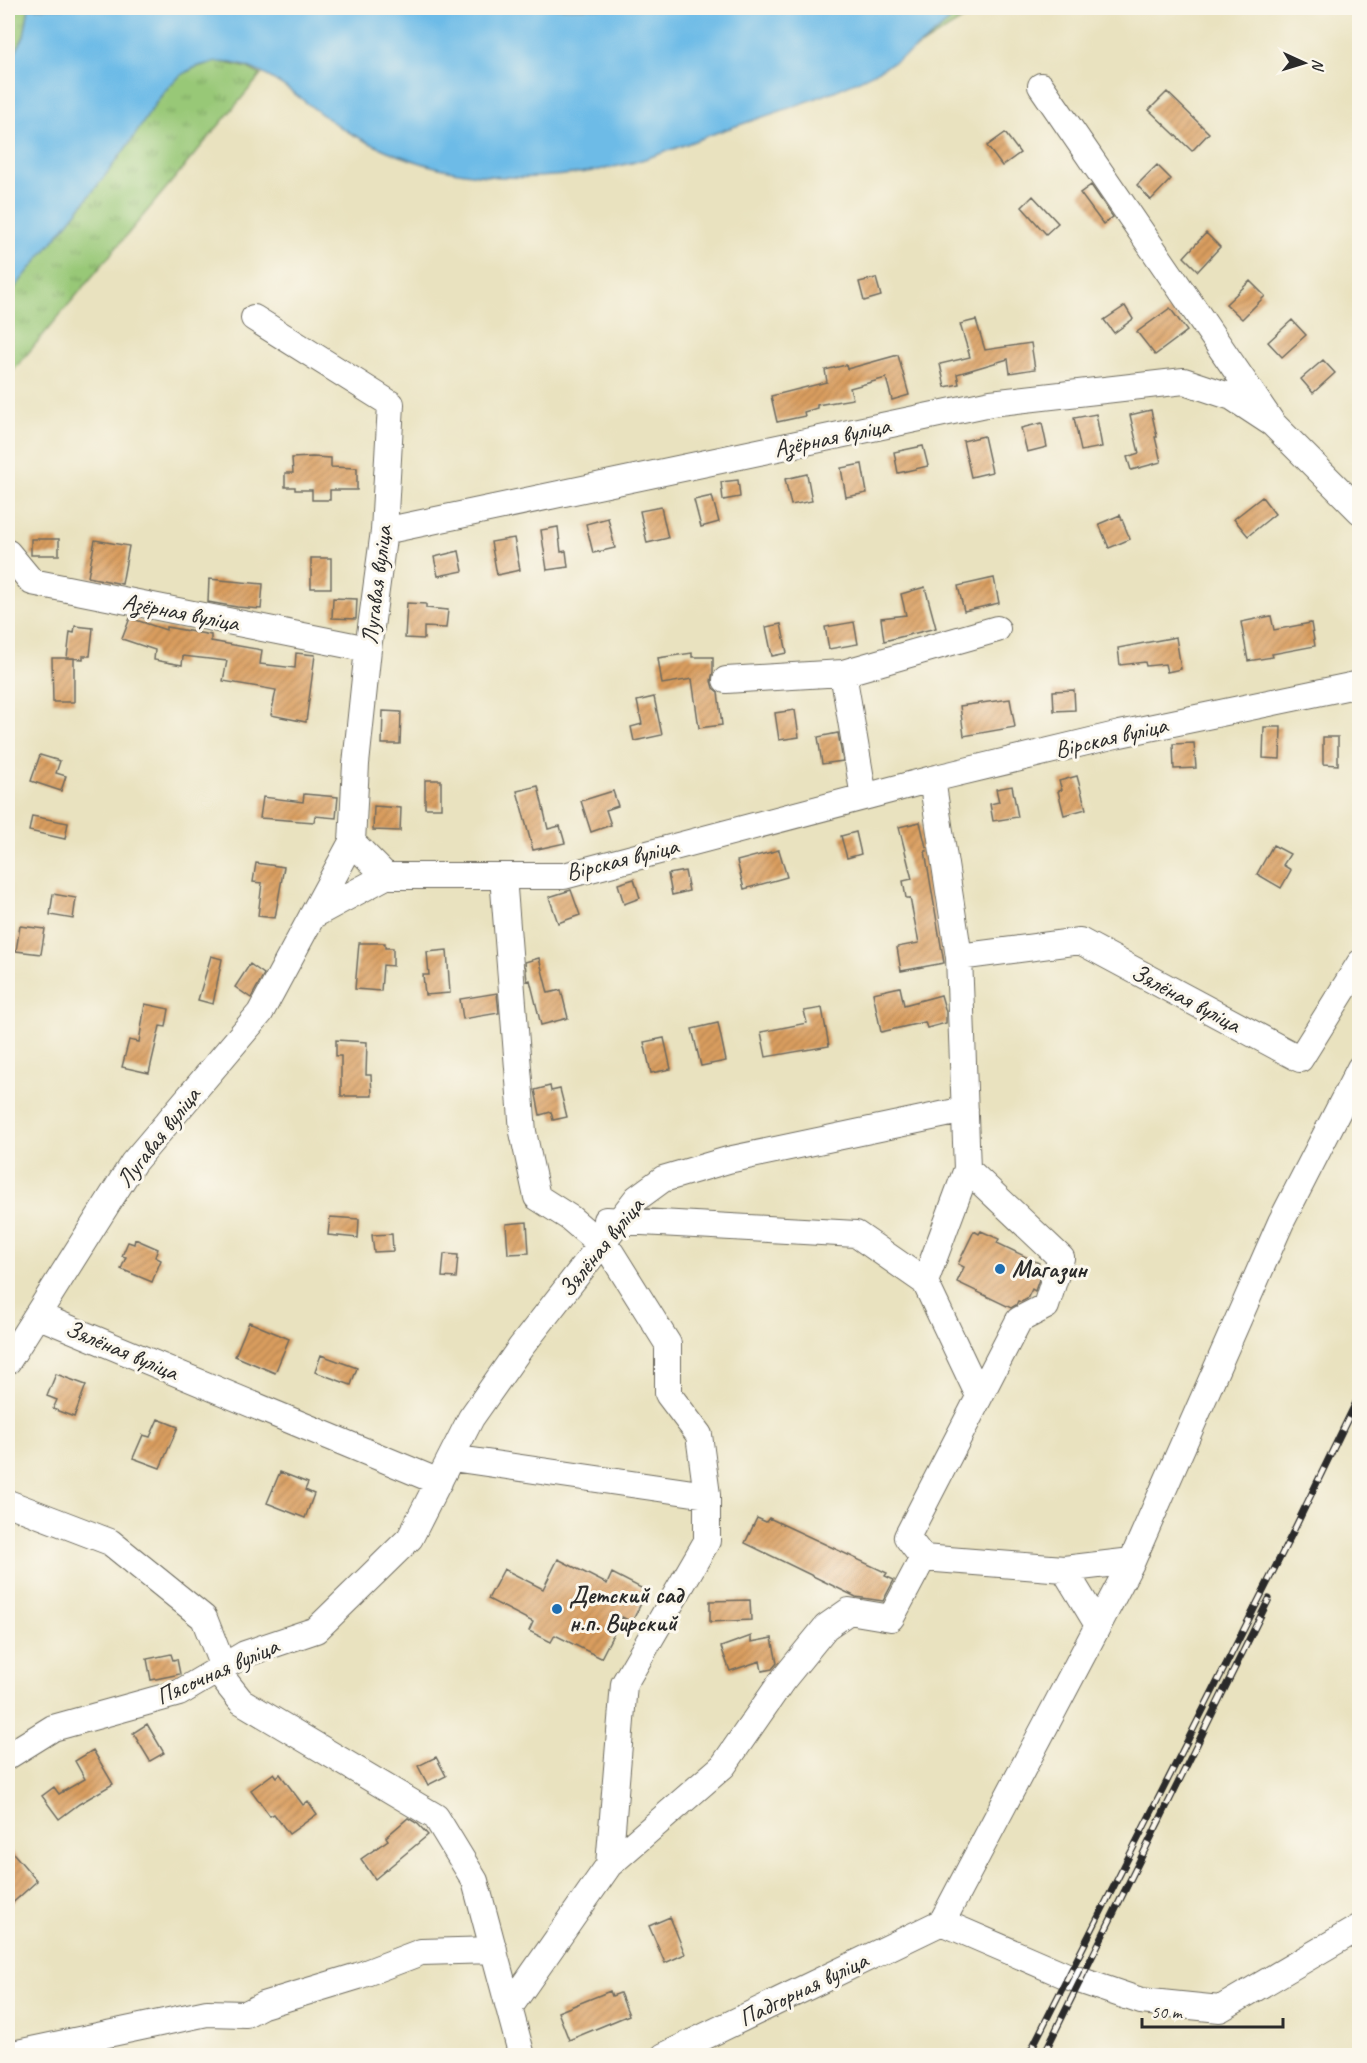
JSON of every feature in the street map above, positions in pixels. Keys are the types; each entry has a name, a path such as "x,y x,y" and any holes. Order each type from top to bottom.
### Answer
{"street":[{"name":"Азёрная вуліца","path":"1041,86 1273,424 1359,511"},
{"name":"Лугавая вуліца","path":"8,1361 133,1163 260,1012 352,842 356,764 368,649 384,531 392,404 254,318"},
{"name":"Азёрная вуліца","path":"384,531 991,403 1184,381 1232,396 1273,424"},
{"name":"Азёрная вуліца","path":"8,553 32,582 368,649"},
{"path":"726,680 843,673 997,629"},
{"path":"843,673 864,797"},
{"name":"Вірская вуліца","path":"386,876 564,876 932,778 1120,734 1359,684"},
{"path":"926,1282 968,1169 959,957 932,778"},
{"path":"312,917 386,876 352,842"},
{"path":"503,876 523,1132 537,1197 570,1218 611,1253 669,1344 668,1394 699,1435 707,1495 707,1542 624,1684 609,1865"},
{"name":"Зялёная вуліца","path":"959,957 1080,941 1300,1059 1359,963"},
{"path":"1359,1068 1281,1222 1132,1561 942,1922 1067,1976 1141,2001 1220,2009 1359,1927"},
{"name":"Зялёная вуліца","path":"452,1458 477,1410 521,1347 637,1198 663,1179 728,1160 965,1110"},
{"path":"968,1169 1061,1258 1046,1306 1018,1320 907,1538 923,1558 1064,1569 1132,1561"},
{"path":"570,1218 856,1234 926,1282 979,1396"},
{"name":"Зялёная вуліца","path":"37,1315 439,1482"},
{"path":"452,1458 707,1495"},
{"name":"Пясочная вуліца","path":"8,1756 53,1728 179,1693 246,1654 316,1630 410,1539 452,1458"},
{"path":"8,1503 110,1542 204,1618 220,1669 241,1701 436,1817 475,1881 522,2055"},
{"path":"509,2008 609,1865 723,1766 782,1681 826,1627 849,1611 891,1618 923,1558"},
{"path":"1064,1569 1098,1625"},
{"name":"Падгорная вуліца","path":"664,2055 942,1922"},
{"path":"8,2055 207,2013 246,2014 263,2005 358,1976 421,1952 494,1950"}],"green space":[{"path":"8,8 29,8 24,36 8,67"},
{"path":"965,8 981,8 915,49"},
{"path":"217,61 248,68 261,75 8,377 8,296 87,199 176,78 194,68"}],"water":[{"path":"29,8 965,8 912,51 844,87 639,161 555,176 506,177 435,167 362,139 340,127 290,91 254,69 235,63 215,63 194,68 175,80 160,97 111,167 8,296 8,67 24,36"}],"building":[{"path":"1167,92 1209,133 1192,151 1149,110"},
{"path":"1005,133 1020,153 1002,166 987,146"},
{"path":"1157,165 1171,179 1151,200 1137,185"},
{"path":"1091,185 1113,217 1103,224 1080,193"},
{"path":"1033,196 1058,223 1046,234 1022,207"},
{"path":"1206,233 1220,247 1198,271 1184,257"},
{"path":"876,278 881,296 864,301 859,282"},
{"path":"1250,281 1265,296 1242,319 1226,304"},
{"path":"1125,306 1133,319 1114,333 1104,320"},
{"path":"1170,308 1187,331 1155,355 1137,332"},
{"path":"976,320 985,350 1031,343 1035,369 1010,373 1008,359 957,374 959,384 945,387 940,364 970,357 960,324"},
{"path":"1292,320 1306,335 1282,357 1268,342"},
{"path":"898,355 909,395 892,400 886,378 850,388 853,399 817,405 817,408 804,412 805,416 777,422 771,396 827,382 825,370 846,365 847,369"},
{"path":"1323,360 1335,373 1313,393 1301,379"},
{"path":"1151,410 1161,462 1131,470 1127,457 1139,453 1130,415"},
{"path":"1096,414 1102,447 1081,451 1074,418"},
{"path":"1042,423 1047,447 1027,452 1021,428"},
{"path":"984,436 992,472 971,477 963,441"},
{"path":"923,446 928,466 898,473 894,452"},
{"path":"292,458 331,458 331,467 357,468 357,490 330,490 330,500 312,500 312,490 295,490 295,487 285,487 285,473 293,473"},
{"path":"862,464 867,493 846,497 841,468"},
{"path":"807,474 812,501 791,505 785,479"},
{"path":"738,480 740,497 723,500 721,482"},
{"path":"712,496 719,522 701,527 694,500"},
{"path":"1262,497 1275,514 1248,536 1234,519"},
{"path":"661,507 668,538 647,543 640,511"},
{"path":"1120,515 1130,539 1109,548 1099,524"},
{"path":"608,518 615,548 593,553 586,524"},
{"path":"558,527 561,552 566,551 568,567 547,570 541,530"},
{"path":"514,538 520,570 497,575 491,542"},
{"path":"31,539 59,539 59,555 31,555"},
{"path":"95,540 129,546 122,584 88,577"},
{"path":"459,551 463,571 438,576 434,557"},
{"path":"311,558 331,558 331,588 311,588"},
{"path":"994,578 999,603 964,611 958,586"},
{"path":"209,579 263,584 261,609 208,602"},
{"path":"925,587 936,628 884,641 881,618 906,615 901,594"},
{"path":"333,598 357,599 356,619 332,618"},
{"path":"407,603 426,604 426,608 448,610 446,628 424,627 424,639 405,638"},
{"path":"1271,616 1274,630 1311,623 1315,646 1248,661 1241,622"},
{"path":"130,618 166,630 166,627 211,635 211,641 262,650 260,664 295,668 296,653 315,655 306,722 271,715 276,690 223,681 227,661 183,656 182,665 154,660 155,650 122,639"},
{"path":"854,622 858,644 829,649 825,627"},
{"path":"781,624 787,653 772,656 766,627"},
{"path":"75,626 93,628 90,656 83,656 83,659 67,658 70,632 74,633"},
{"path":"1176,637 1181,669 1167,672 1165,664 1146,666 1145,662 1120,665 1118,648"},
{"path":"692,653 692,657 713,657 711,681 713,688 718,692 722,725 699,728 692,679 662,684 658,658"},
{"path":"52,658 74,658 74,702 53,702"},
{"path":"1074,690 1075,710 1054,711 1053,691"},
{"path":"654,697 662,735 634,741 631,727 642,724 637,701"},
{"path":"1010,699 1015,727 964,736 960,706"},
{"path":"795,710 799,737 779,740 775,713"},
{"path":"383,711 401,712 400,744 382,744"},
{"path":"1264,727 1281,727 1280,759 1263,758"},
{"path":"838,733 843,761 822,764 818,737"},
{"path":"1323,737 1338,737 1338,765 1323,764"},
{"path":"1194,743 1196,768 1174,769 1173,744"},
{"path":"40,755 60,761 56,773 66,776 61,791 31,781"},
{"path":"1077,776 1086,809 1064,815 1058,791 1062,790 1059,781"},
{"path":"425,780 441,780 441,808 425,808"},
{"path":"538,786 548,829 560,826 565,843 533,850 517,791"},
{"path":"1012,786 1018,817 993,821 990,804 999,802 996,789"},
{"path":"613,791 618,806 606,810 611,825 591,832 581,801"},
{"path":"304,794 338,797 336,818 315,816 314,822 260,818 263,797 303,802"},
{"path":"374,806 401,808 400,831 373,830"},
{"path":"32,816 68,823 65,839 29,831"},
{"path":"920,822 927,851 925,851 944,963 901,971 897,947 919,943 910,898 906,898 903,881 912,879 899,827"},
{"path":"856,832 861,854 847,858 841,836"},
{"path":"1273,845 1290,854 1283,865 1291,870 1281,888 1257,874"},
{"path":"779,850 787,877 744,889 737,861"},
{"path":"256,863 284,867 275,918 258,916 262,883 253,882"},
{"path":"685,871 689,891 672,895 668,874"},
{"path":"634,879 640,898 624,904 618,884"},
{"path":"571,890 580,915 558,923 549,897"},
{"path":"53,894 76,898 73,919 50,915"},
{"path":"20,926 45,929 41,954 16,951"},
{"path":"359,943 385,943 385,948 393,948 393,966 383,965 381,991 355,989"},
{"path":"447,950 450,993 425,995 423,975 429,975 427,952"},
{"path":"211,956 222,959 213,1004 198,1000"},
{"path":"539,958 548,993 561,990 568,1018 541,1025 530,980 527,981 525,962"},
{"path":"250,964 264,974 251,998 235,987"},
{"path":"900,987 904,1005 941,995 946,1012 946,1023 927,1028 925,1022 881,1032 873,993"},
{"path":"497,993 499,1013 463,1019 460,999"},
{"path":"145,1004 169,1009 166,1027 160,1026 149,1073 122,1067 129,1040 139,1042"},
{"path":"822,1008 829,1046 766,1057 761,1032 807,1023 804,1011"},
{"path":"718,1023 726,1061 701,1066 692,1029"},
{"path":"664,1038 671,1069 651,1073 644,1042"},
{"path":"336,1040 367,1042 366,1075 371,1075 372,1096 341,1096 341,1056 336,1056"},
{"path":"550,1086 551,1091 560,1089 567,1117 553,1120 551,1112 540,1115 535,1090"},
{"path":"330,1217 359,1219 358,1238 328,1235"},
{"path":"527,1222 529,1253 508,1254 506,1224"},
{"name":"Магазин","path":"974,1231 979,1234 981,1231 999,1239 997,1243 1039,1263 1035,1270 1041,1273 1035,1291 1032,1289 1027,1299 1018,1301 1011,1308 957,1282 964,1267 958,1264"},
{"path":"392,1234 393,1251 374,1252 372,1235"},
{"path":"135,1239 158,1249 155,1257 161,1260 152,1282 121,1269 126,1257 122,1256 128,1242 134,1244"},
{"path":"444,1254 458,1255 456,1278 442,1277"},
{"path":"249,1322 289,1339 275,1373 235,1356"},
{"path":"321,1355 357,1368 351,1385 315,1372"},
{"path":"56,1374 86,1385 74,1417 53,1409 57,1400 47,1396"},
{"path":"158,1419 178,1427 160,1468 133,1458 143,1435 150,1437"},
{"path":"280,1472 308,1483 305,1490 314,1494 305,1518 267,1503"},
{"path":"757,1518 766,1522 769,1518 887,1573 885,1576 894,1580 883,1601 856,1597 745,1543"},
{"name":"Детский сад н.п. Вирский","path":"558,1559 607,1584 612,1573 647,1591 632,1622 622,1617 601,1658 555,1635 551,1642 529,1631 533,1622 488,1599 504,1569 543,1589"},
{"path":"750,1600 751,1620 710,1622 710,1601"},
{"path":"751,1636 751,1642 772,1638 777,1663 772,1669 762,1671 760,1661 730,1671 721,1647"},
{"path":"171,1654 173,1660 177,1659 180,1674 151,1680 147,1659"},
{"path":"147,1724 164,1753 150,1761 133,1733"},
{"path":"93,1750 113,1784 59,1819 42,1796 54,1787 59,1794 85,1779 75,1761"},
{"path":"436,1757 446,1776 428,1785 418,1766"},
{"path":"274,1773 277,1777 280,1774 303,1805 308,1801 317,1814 289,1834 274,1814 270,1816 251,1790"},
{"path":"408,1818 418,1824 428,1835 375,1879 361,1859 388,1840 386,1837"},
{"path":"8,1847 37,1881 8,1907"},
{"path":"670,1917 685,1954 665,1963 649,1926"},
{"path":"610,1991 612,1996 620,1993 629,2015 569,2040 558,2012"}],"railway":[{"path":"1028,2056 1292,1534 1360,1394"},
{"path":"1043,2056 1269,1599"}],"place":[{"name":"Магазин","path":"1000,1269"},
{"name":"Детский сад н.п. Вирский","path":"557,1609"}]}
